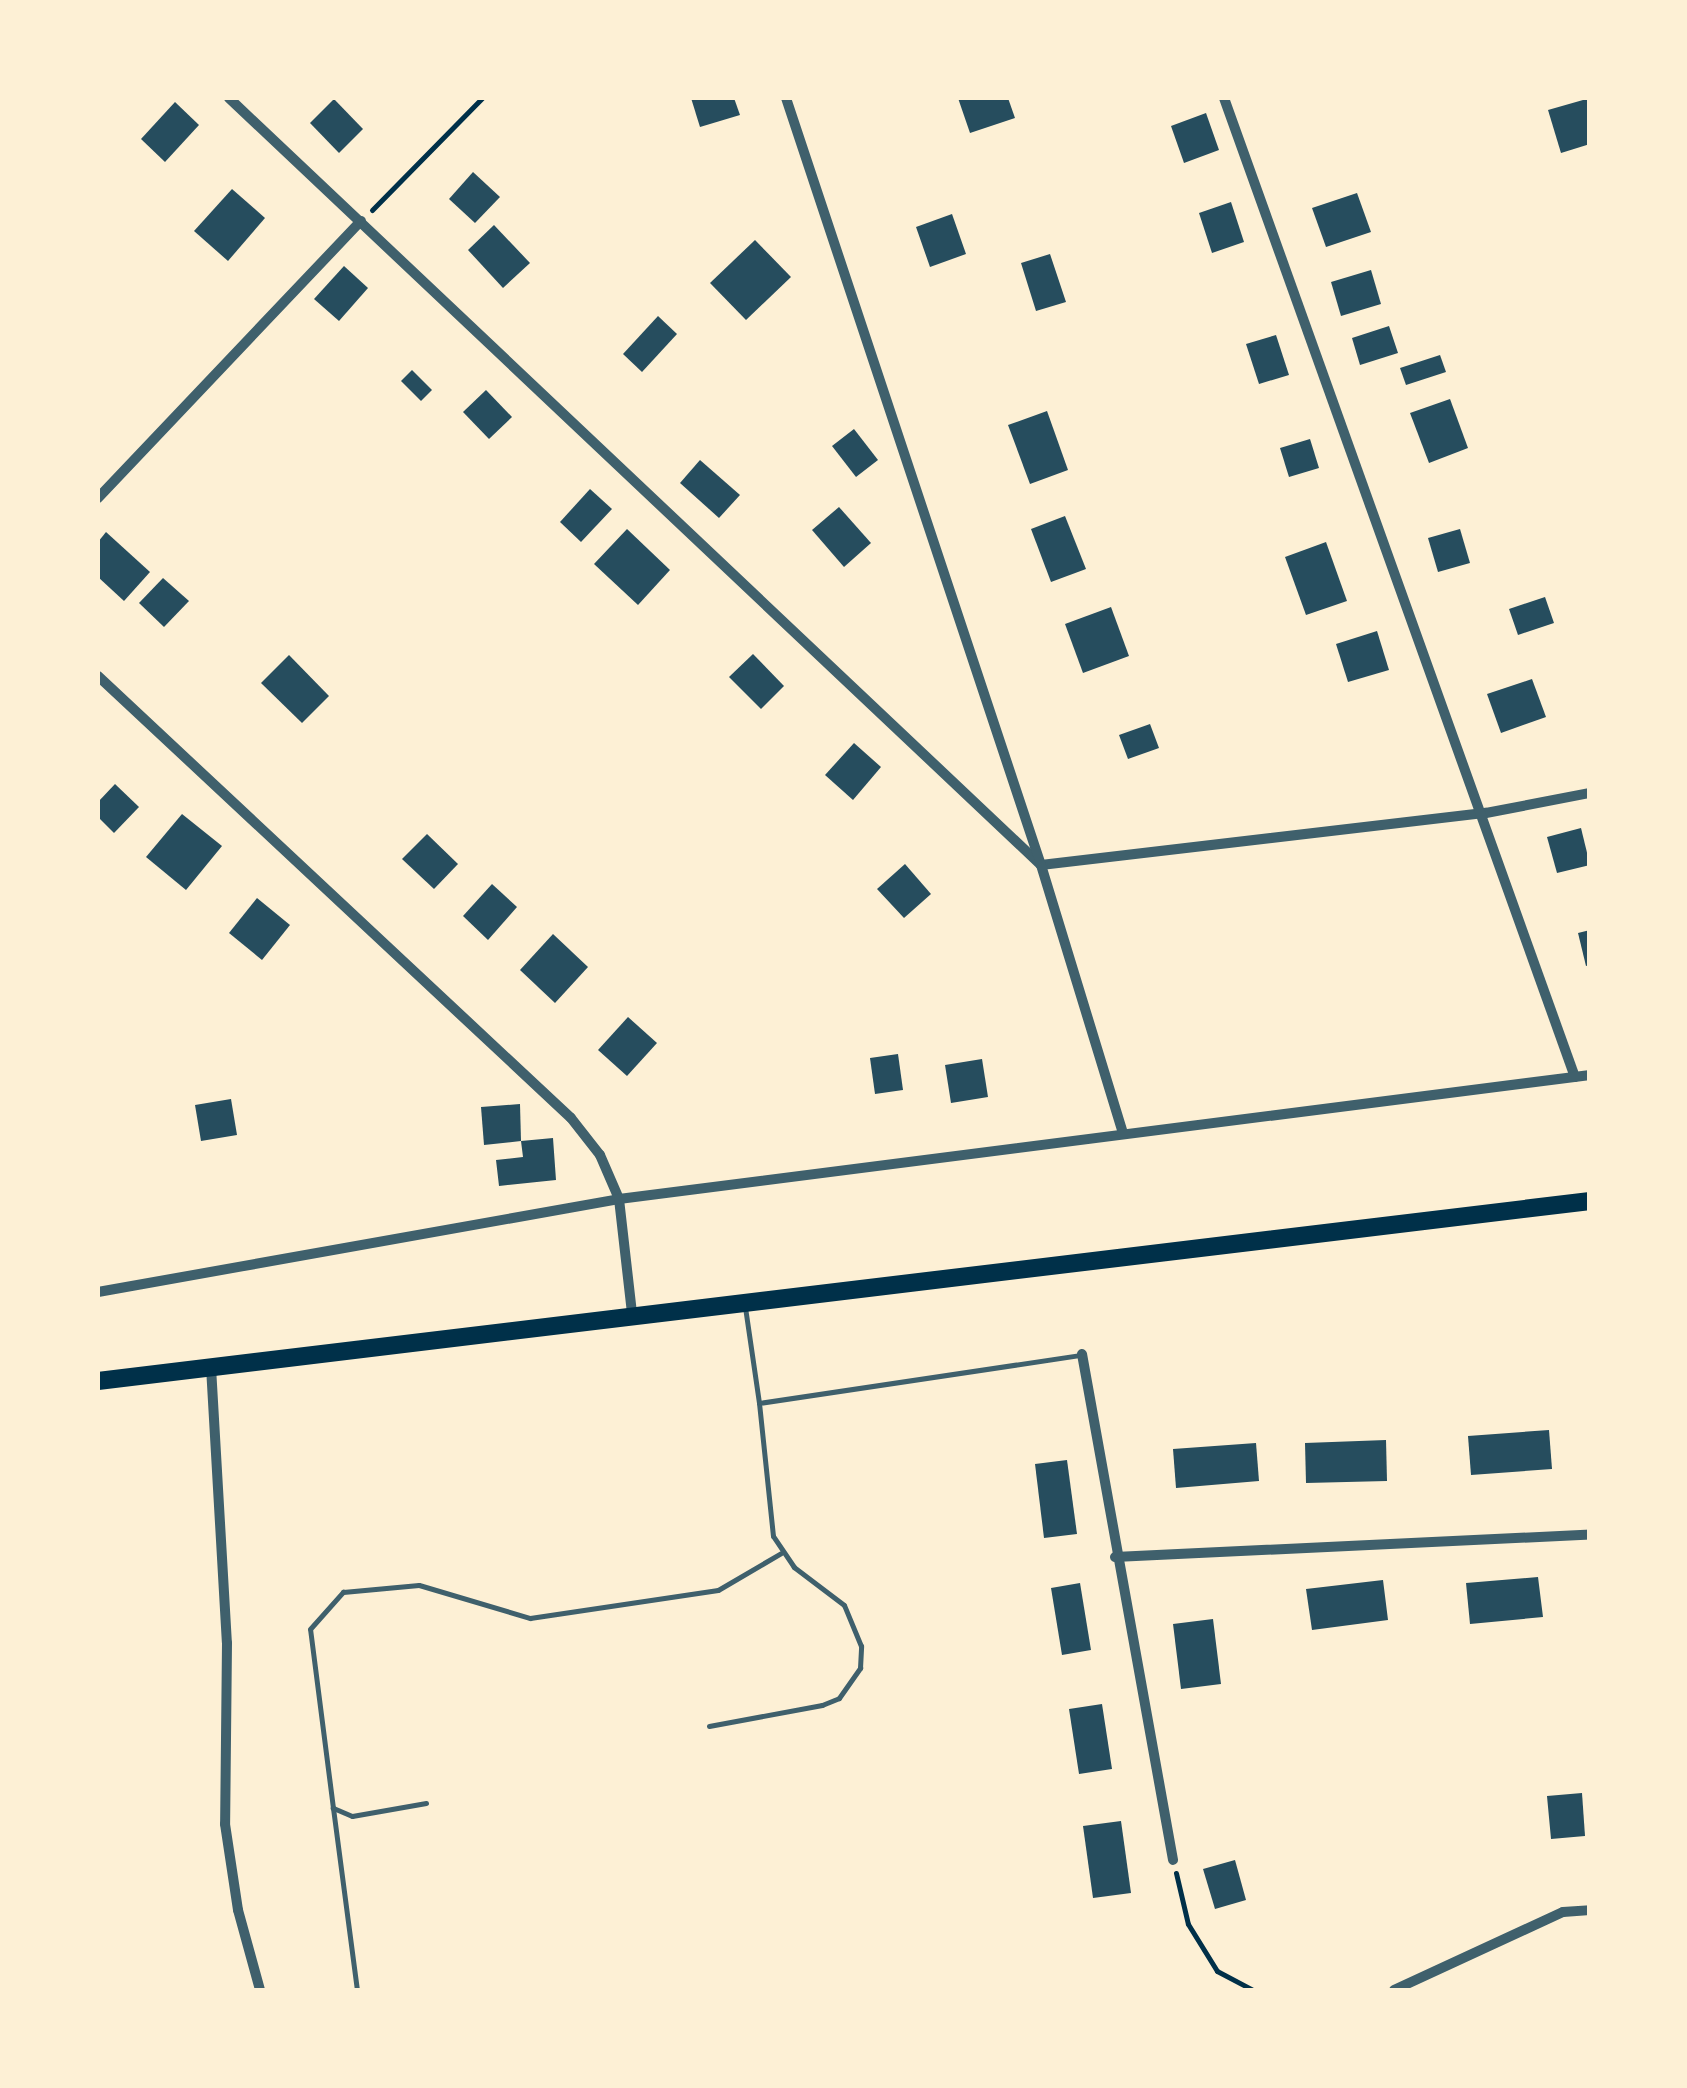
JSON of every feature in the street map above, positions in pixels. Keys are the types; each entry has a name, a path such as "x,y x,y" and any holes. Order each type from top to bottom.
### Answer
{"highway":[{"path":"98,1380 1590,1200"}],"street":[{"path":"229,98 1041,865"},
{"path":"786,98 1041,865 1122,1134"},
{"path":"1224,98 1486,813 1575,1077"},
{"path":"98,498 361,221"},
{"path":"98,676 571,1118 600,1155 620,1200 632,1313"},
{"path":"1041,865 1486,813 1590,793"},
{"path":"98,1292 620,1200 1590,1075"},
{"path":"1082,1354 1115,1557 1173,1860"},
{"path":"211,1366 227,1643 225,1824 238,1910 260,1990"},
{"path":"1115,1557 1590,1535"},
{"path":"1394,1990 1563,1912 1590,1910"}],"lane":[{"path":"709,1726 822,1705 839,1698 860,1668 860,1646 844,1605 781,1552 744,1302"},
{"path":"759,1403 1082,1354"},
{"path":"357,1990 310,1630 344,1592 419,1585 530,1618 718,1590 781,1552"},
{"path":"332,1808 352,1816 426,1803"}],"path":[{"path":"361,221 482,98"},
{"path":"1173,1860 1188,1924 1217,1971 1254,1990"}],"building":[{"path":"691,98 734,98 740,115 700,127"},
{"path":"958,98 1008,98 1015,118 970,133"},
{"path":"1590,98 1590,144 1561,153 1548,110"},
{"path":"334,99 363,129 339,153 310,123"},
{"path":"175,102 199,125 165,162 141,139"},
{"path":"1206,113 1219,150 1184,163 1171,126"},
{"path":"473,172 500,197 475,223 449,199"},
{"path":"232,189 265,218 228,261 194,231"},
{"path":"1357,193 1371,232 1326,247 1312,208"},
{"path":"1231,202 1244,242 1212,253 1199,213"},
{"path":"952,214 966,254 930,267 916,227"},
{"path":"494,225 530,263 503,288 468,250"},
{"path":"755,240 791,277 746,320 710,283"},
{"path":"1050,254 1066,302 1036,311 1021,263"},
{"path":"344,266 368,288 339,321 314,299"},
{"path":"1371,270 1381,304 1341,316 1331,282"},
{"path":"658,316 677,334 642,372 623,354"},
{"path":"1389,326 1398,353 1360,365 1352,338"},
{"path":"1276,335 1289,375 1259,384 1246,344"},
{"path":"1440,355 1446,372 1406,385 1400,368"},
{"path":"412,370 432,390 421,401 401,381"},
{"path":"486,390 512,417 489,439 463,412"},
{"path":"1450,399 1468,448 1429,463 1410,413"},
{"path":"1047,411 1068,470 1030,484 1008,425"},
{"path":"854,429 878,460 856,477 832,446"},
{"path":"1310,439 1319,468 1289,477 1280,448"},
{"path":"700,460 740,495 719,518 680,483"},
{"path":"590,489 612,509 581,542 560,522"},
{"path":"839,507 871,543 844,567 812,530"},
{"path":"1065,516 1086,569 1051,582 1031,529"},
{"path":"627,529 670,570 638,605 594,564"},
{"path":"1460,529 1470,563 1438,572 1428,538"},
{"path":"106,532 150,572 124,601 98,577 98,542"},
{"path":"1326,542 1347,601 1306,615 1285,557"},
{"path":"163,578 189,601 164,627 139,603"},
{"path":"1545,597 1554,623 1518,635 1509,609"},
{"path":"1111,607 1129,656 1083,673 1065,624"},
{"path":"1377,631 1389,670 1348,682 1336,644"},
{"path":"753,654 784,686 761,709 729,677"},
{"path":"289,655 329,696 302,723 261,683"},
{"path":"1532,679 1546,717 1501,733 1487,694"},
{"path":"1150,724 1159,748 1128,759 1119,735"},
{"path":"854,743 881,767 853,800 825,775"},
{"path":"115,784 139,807 114,833 98,817 98,802"},
{"path":"182,814 222,846 186,890 146,857"},
{"path":"1581,828 1590,865 1557,873 1547,837"},
{"path":"427,834 458,864 434,889 402,859"},
{"path":"905,864 931,894 904,918 877,889"},
{"path":"492,884 517,907 488,940 463,916"},
{"path":"257,898 290,925 262,960 229,933"},
{"path":"1590,930 1590,965 1586,966 1578,933"},
{"path":"553,934 588,967 555,1003 520,970"},
{"path":"628,1017 657,1043 627,1076 598,1050"},
{"path":"898,1054 903,1090 875,1094 870,1058"},
{"path":"982,1059 988,1097 951,1103 945,1065"},
{"path":"231,1099 237,1135 201,1141 195,1105"},
{"path":"520,1104 521,1141 484,1145 481,1107"},
{"path":"553,1138 556,1180 499,1186 496,1160 523,1157 521,1141"},
{"path":"1549,1430 1552,1469 1471,1475 1468,1436"},
{"path":"1386,1440 1387,1481 1306,1483 1305,1443"},
{"path":"1256,1443 1259,1481 1176,1488 1173,1449"},
{"path":"1067,1460 1077,1534 1044,1538 1035,1464"},
{"path":"1538,1577 1543,1617 1470,1624 1466,1583"},
{"path":"1383,1580 1388,1620 1312,1630 1306,1589"},
{"path":"1080,1583 1091,1650 1062,1655 1051,1588"},
{"path":"1213,1619 1221,1684 1181,1689 1173,1624"},
{"path":"1102,1704 1112,1769 1079,1774 1069,1709"},
{"path":"1582,1793 1585,1836 1551,1839 1547,1796"},
{"path":"1121,1821 1131,1893 1093,1898 1083,1826"},
{"path":"1235,1860 1246,1900 1215,1909 1203,1869"}]}
